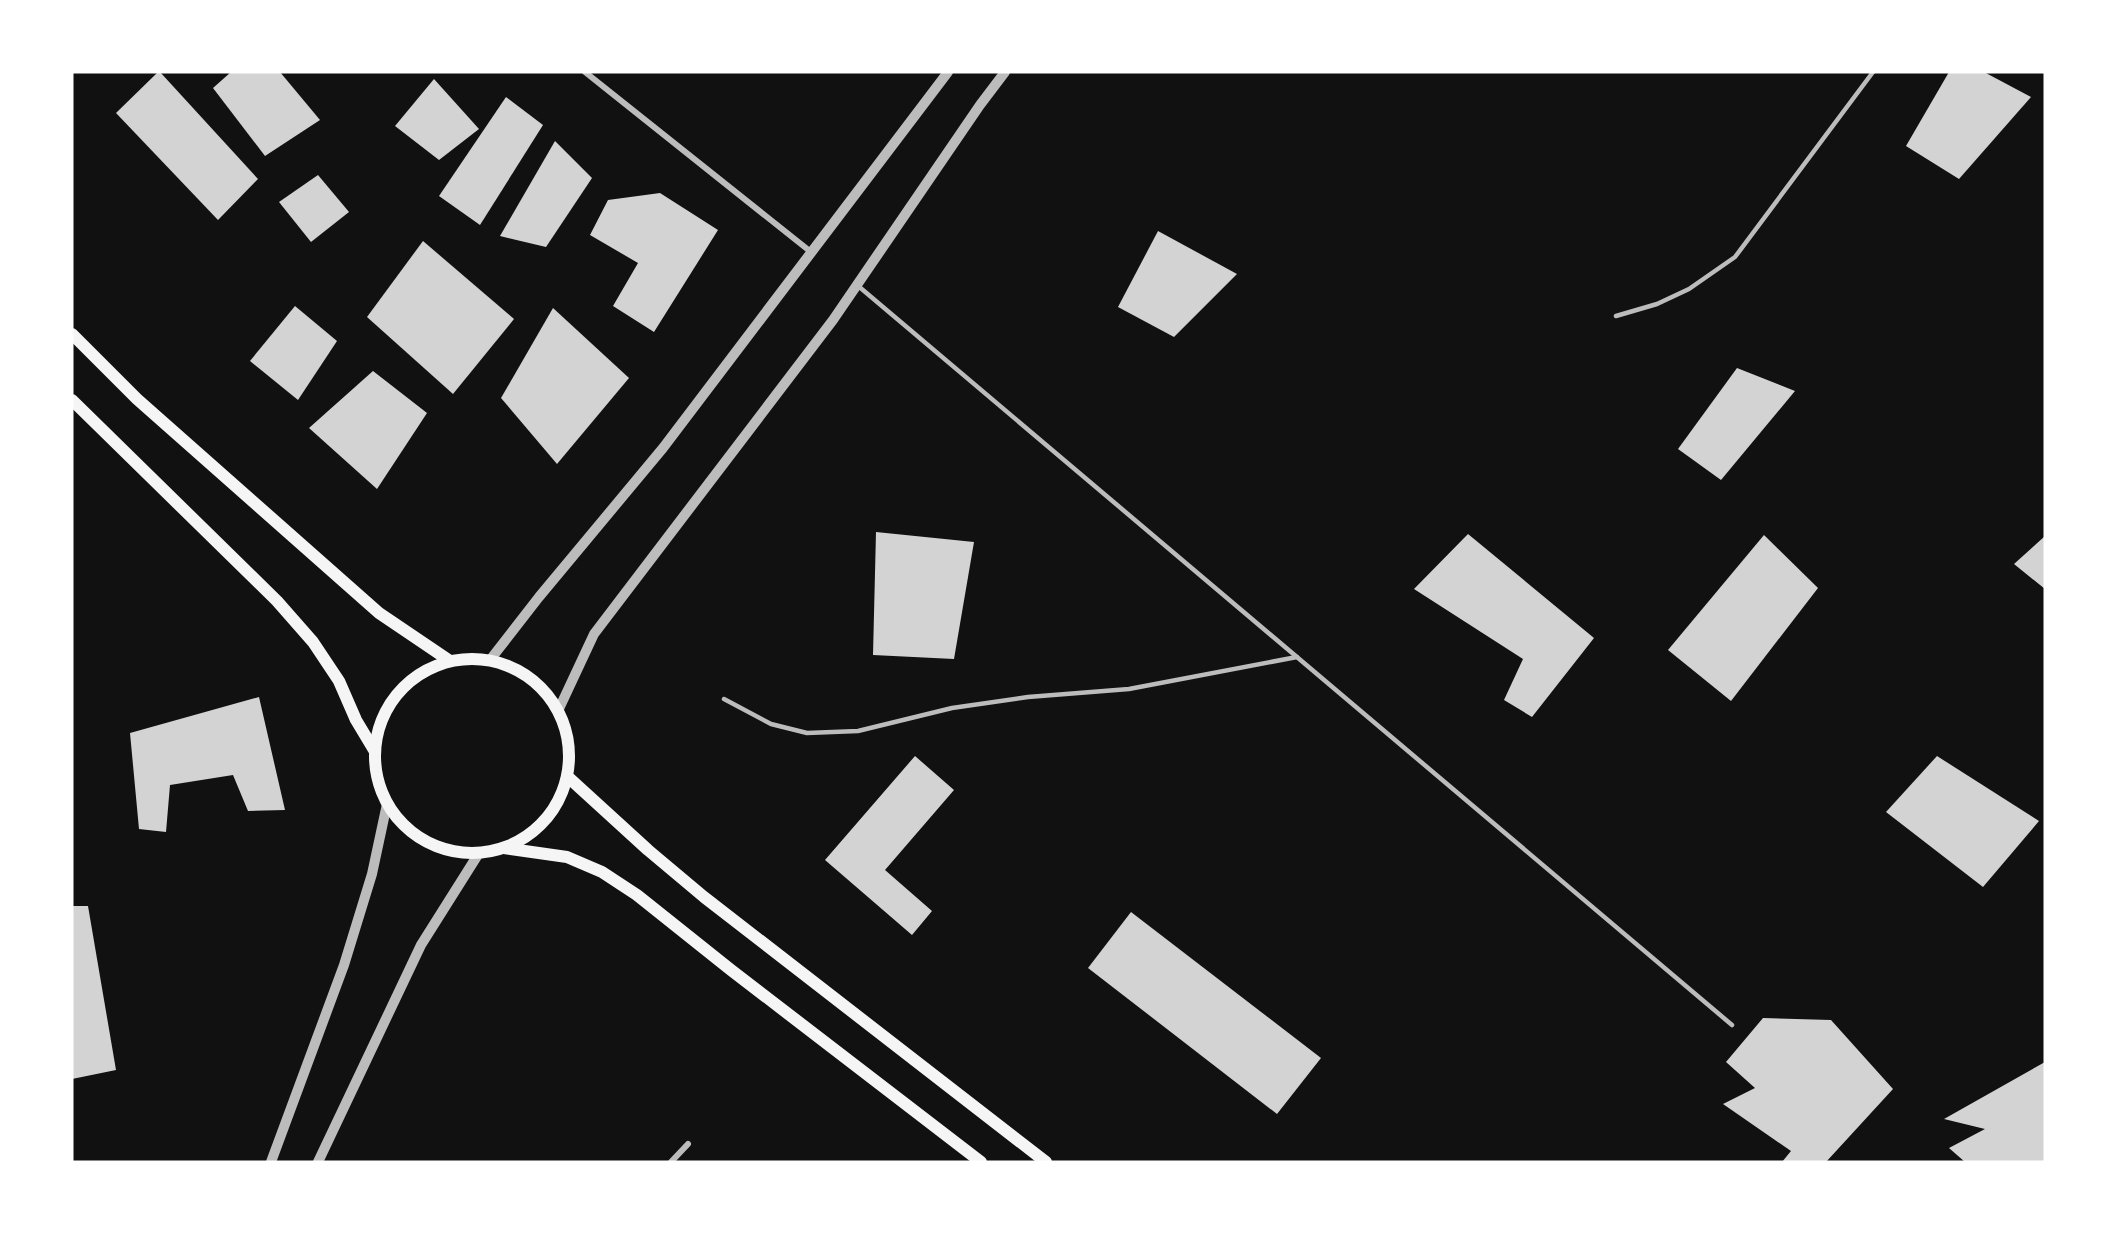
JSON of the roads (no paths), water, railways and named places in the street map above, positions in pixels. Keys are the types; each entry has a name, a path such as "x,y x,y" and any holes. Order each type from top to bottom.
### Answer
{"main road":[{"path":"72,334 137,399 379,613 450,661"},
{"path":"72,400 278,601 313,642 339,681 356,720 374,750"},
{"path":"490,660 517,670 541,687 558,711 569,743 568,777 555,807 533,832 504,848 479,853 442,848 411,831 387,804 377,778 374,750 381,720 398,693 421,673 450,661 490,660"},
{"path":"568,777 648,850 704,897 1046,1162"},
{"path":"504,848 567,857 602,872 637,895 981,1162"}],"street":[{"path":"585,72 812,252"},
{"path":"490,660 539,597 663,448 948,72"},
{"path":"558,711 594,634 833,320 1005,72"},
{"path":"271,1162 344,965 372,874 387,804"},
{"path":"318,1162 421,945 479,853"},
{"path":"671,1162 688,1144"}],"lane":[{"path":"1616,316 1657,304 1689,289 1735,257 1873,72"},
{"path":"857,285 1732,1025"},
{"path":"724,699 771,724 807,733 858,730 952,708 1028,697 1129,689 1297,657"}]}
